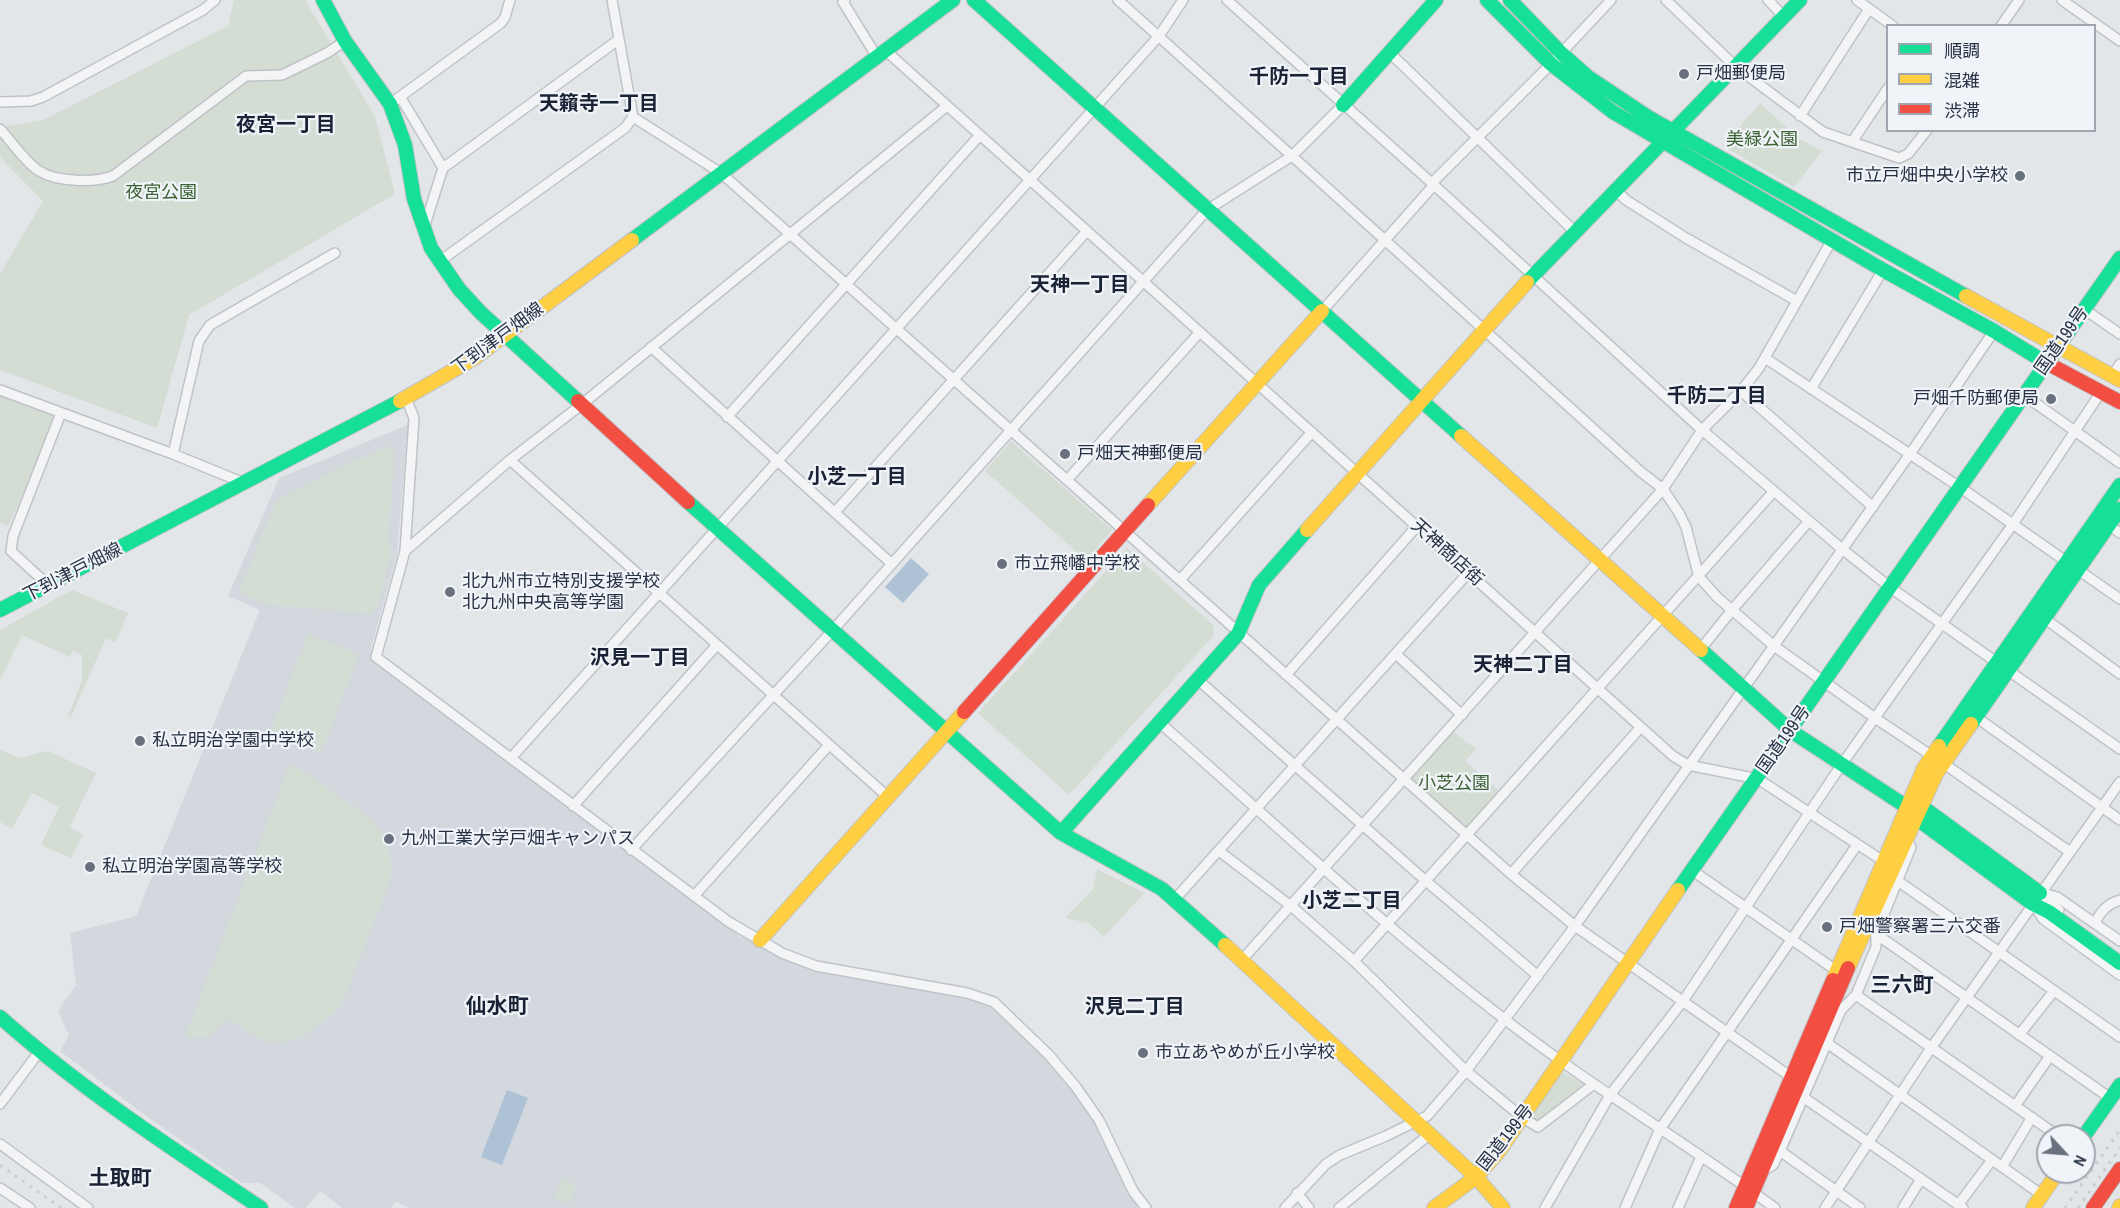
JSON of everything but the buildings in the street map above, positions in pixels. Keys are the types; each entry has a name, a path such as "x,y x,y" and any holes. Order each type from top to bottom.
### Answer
{"main road":[{"path":"323,0 345,41 396,101 414,199 423,230 431,248 459,289 504,335 717,528 1061,833 1081,847 1141,874 1175,899 1431,1134 1476,1177 1503,1208"},
{"name":"下到津戸畑線","path":"0,610 406,398 465,364 953,0"},
{"path":"974,0 1791,731 1907,807 1919,812 2036,898 2049,912 2102,945 2120,963"},
{"path":"1343,105 1436,0"},
{"path":"1487,0 1551,64 1613,112 1883,270 2120,402"},
{"path":"1510,0 1561,53 1621,100 2116,378"},
{"path":"1061,833 1238,634 1259,585 1421,401 1533,275 1800,0"},
{"name":"国道199号","path":"1434,1208 1454,1202 1499,1151 1523,1118 1628,962 2120,258"},
{"path":"760,940 1322,311"},
{"path":"1746,1208 1749,1189 1791,1077 1907,807 1997,661 2120,485"},
{"path":"1736,1208 1761,1172 1919,812 1938,759 1976,717 2079,570 2114,529 2120,509"},
{"path":"0,1017 39,1052 134,1122 261,1208"},
{"path":"2092,1124 2120,1085"},
{"path":"2092,1208 2120,1169"},
{"path":"2033,1208 2050,1184"},
{"path":"2107,1208 2120,1189"}],"street":[{"path":"0,102 31,101 43,97 203,10 215,0"},
{"path":"443,168 396,101 501,23 506,17 510,0"},
{"path":"612,0 633,117 721,172 1238,634 1511,874 1575,926 1791,1077"},
{"name":"天神商店街","path":"845,0 843,2 881,53 947,106 1088,231 1640,728 1672,756 1688,765"},
{"path":"1118,0 1641,472 1663,489 1686,527 1699,577 1732,610 1774,646 2070,852"},
{"path":"511,758 1159,36 1183,0"},
{"path":"1227,0 1433,184 1702,430 1842,549 1891,588 2120,749"},
{"path":"1322,311 1433,184 1611,0"},
{"path":"1666,0 1736,67 1823,132 1899,158 1908,154 1925,132"},
{"path":"1768,0 1784,17"},
{"path":"1857,0 1890,24"},
{"path":"2002,24 2019,0"},
{"path":"2062,0 2120,41"},
{"path":"1800,116 1869,9"},
{"path":"423,230 443,168 618,40"},
{"path":"0,129 38,170 50,176 86,181 102,180 123,170 246,76 282,75 327,53 345,41"},
{"path":"1390,53 1575,232"},
{"path":"1852,142 1886,90"},
{"path":"632,850 833,630 1207,210 1292,156 1343,105"},
{"path":"405,550 510,460 581,405 947,106"},
{"path":"440,261 625,128 633,117"},
{"path":"727,417 980,135"},
{"path":"1617,190 1626,200 1686,238 1797,301"},
{"path":"835,512 1088,231"},
{"path":"1241,961 1663,489 1702,430 1741,391 1765,358 1832,240"},
{"path":"173,454 199,341 204,331 210,325 335,253"},
{"path":"1811,389 1883,270"},
{"path":"2084,309 2120,334"},
{"path":"1285,1208 1326,1164 1340,1155 1427,1116 1466,1071 1575,926 1873,507 1994,331"},
{"path":"1067,480 1200,332"},
{"path":"651,347 892,564"},
{"path":"1765,358 1961,488 2120,599"},
{"path":"2116,378 2120,364"},
{"path":"0,390 245,483"},
{"path":"1741,391 1873,507"},
{"path":"1545,1208 1610,1095 1683,1001 1842,764 2013,524 2101,392"},
{"path":"2024,395 2120,463"},
{"path":"406,398 414,418 405,550 376,657 729,922 782,953 816,966 978,996 994,1002 1049,1055 1076,1087 1099,1120 1133,1191 1146,1208"},
{"path":"48,585 11,551 13,536 61,413"},
{"path":"1180,580 1312,432"},
{"path":"510,460 888,797"},
{"path":"1354,962 1774,491"},
{"path":"1700,650 1809,521"},
{"path":"1286,675 1418,526"},
{"path":"1175,899 1469,573"},
{"path":"2044,618 2120,674"},
{"path":"573,806 716,646"},
{"path":"1396,654 1462,715"},
{"path":"1197,679 1538,975"},
{"path":"1976,717 2120,820"},
{"path":"1159,722 1388,924 1505,1020 1561,1062 1775,1208"},
{"path":"1511,874 1640,728"},
{"path":"694,896 829,745"},
{"path":"1688,765 1758,779 1883,861"},
{"path":"1825,1208 1931,1048 2120,782"},
{"path":"1761,1172 1773,1165 1841,1010 1856,995 1876,947 1876,934 1911,847 1906,839"},
{"path":"1625,1208 1660,1129 1857,845"},
{"path":"1219,851 1291,906 1354,962 1466,1071 1523,1118 1538,1127 1594,1084"},
{"path":"1693,871 1837,971"},
{"path":"1898,881 2120,1036"},
{"path":"2036,898 2057,897 2120,940"},
{"path":"2036,898 2043,919 2120,975"},
{"path":"2095,923 2110,903 2120,900"},
{"path":"1876,934 2110,1098"},
{"path":"2102,945 2120,953"},
{"path":"2019,1035 2054,991"},
{"path":"1856,995 2042,1124"},
{"path":"1827,1043 2042,1195"},
{"path":"0,1104 39,1052"},
{"path":"2015,1106 2050,1056"},
{"path":"1803,1097 1960,1206 1992,1160"},
{"path":"2002,1167 2032,1117"},
{"path":"1339,1208 1431,1134"},
{"path":"0,1144 88,1208"},
{"path":"1780,1151 1860,1208"},
{"path":"1678,1208 1701,1156"},
{"path":"1903,1208 1921,1179"},
{"path":"0,1188 30,1208"},
{"path":"1297,1193 1309,1208"}],"shaded area":[{"name":"九州工業大学戸畑キャンパス","path":"408,425 397,555 370,651 378,665 739,936 807,966 948,994 997,1008 1054,1065 1099,1129 1141,1208 411,1208 395,1202 391,1208 342,1208 320,1191 306,1208 295,1208 260,1183 242,1183 145,1115 60,1051 69,1035 58,1011 76,985 70,933 136,916 260,610 228,596 279,478"}],"green space":[{"name":"夜宮公園","path":"234,0 305,0 375,116 395,194 189,315 157,428 0,370 0,274 43,201 0,157 0,127 43,120 228,26"},
{"name":"美緑公園","path":"1760,103 1798,138 1822,151 1794,187 1723,146"},
{"path":"0,396 59,418 8,526 0,523"},
{"path":"1011,441 1112,530 1086,560 985,471"},
{"path":"387,446 395,453 388,537 391,552 378,605 371,614 262,604 239,592 276,501 354,460 364,458"},
{"path":"1127,548 1214,626 1214,635 1069,795 978,713"},
{"path":"72,590 128,613 115,643 106,638 71,717 68,716 82,680 82,655 73,651 70,657 22,635 0,680 0,630"},
{"path":"308,634 359,654 321,753 270,733"},
{"name":"小芝公園","path":"1452,731 1476,749 1465,761 1500,792 1467,827 1411,779"},
{"path":"0,750 20,758 48,751 96,773 70,827 83,835 71,858 41,845 59,807 32,793 12,829 0,822"},
{"path":"290,763 368,816 388,839 392,869 387,889 341,1006 324,1022 303,1036 282,1044 264,1041 228,1018 208,1037 185,1037"},
{"path":"1097,869 1144,893 1104,937 1088,923 1065,918 1093,889"},
{"path":"1562,1072 1584,1084 1539,1122 1530,1118"},
{"path":"562,1179 576,1185 569,1204 555,1199"}],"water":[{"path":"911,558 929,574 903,603 885,587"},
{"path":"507,1090 528,1098 502,1165 481,1157"}],"railway":[{"path":"2065,1208 2120,1130"},
{"path":"2078,1208 2120,1148"},
{"path":"0,1165 61,1208"}],"traffic: fast":[{"path":"323,0 345,41 390,104 405,145 414,199 431,248 459,289 481,313 578,401"},
{"path":"632,240 953,0"},
{"path":"974,0 1461,436"},
{"path":"1343,105 1436,0"},
{"path":"1487,0 1551,64 1613,112 2043,361"},
{"path":"1510,0 1561,53 1588,77 1648,117 1966,296"},
{"path":"1527,282 1800,0"},
{"path":"1678,890 2120,258"},
{"path":"0,610 400,401"},
{"path":"1939,746 2120,485"},
{"path":"688,502 1061,833 1162,889 1225,945"},
{"path":"1971,724 2120,509"},
{"path":"1061,833 1238,634 1259,585 1307,530"},
{"path":"1701,650 1791,731 1907,807 1916,818 2033,904"},
{"path":"1915,806 1921,806 2040,893"},
{"path":"2033,904 2049,912 2120,963"},
{"path":"0,1017 94,1093 261,1208"},
{"path":"2092,1124 2120,1085"}],"traffic: slow":[{"path":"400,401 473,359 632,240"},
{"path":"1307,530 1527,282"},
{"path":"1966,296 2120,380"},
{"path":"1148,505 1322,311"},
{"path":"1461,436 1701,650"},
{"path":"760,940 964,712"},
{"path":"1848,968 1936,774 1971,724"},
{"path":"1833,980 1924,768 1939,746"},
{"path":"1434,1208 1476,1177 1499,1151 1678,890"},
{"path":"1225,945 1476,1177 1503,1208"},
{"path":"2033,1208 2050,1184"}],"traffic: jam":[{"path":"2043,361 2120,402"},
{"path":"578,401 688,502"},
{"path":"964,712 1148,505"},
{"path":"1746,1208 1848,968"},
{"path":"1736,1208 1833,980"},
{"path":"2093,1208 2120,1169"}],"place":[{"name":"戸畑郵便局","path":"1684,74"},
{"name":"市立戸畑中央小学校","path":"2020,176"},
{"name":"戸畑千防郵便局","path":"2051,399"},
{"name":"戸畑天神郵便局","path":"1065,454"},
{"name":"市立飛幡中学校","path":"1002,564"},
{"name":"北九州市立特別支援学校 北九州中央高等学園","path":"450,592"},
{"name":"私立明治学園中学校","path":"140,741"},
{"name":"九州工業大学戸畑キャンパス","path":"389,839"},
{"name":"私立明治学園高等学校","path":"90,867"},
{"name":"戸畑警察署三六交番","path":"1827,927"},
{"name":"市立あやめが丘小学校","path":"1143,1053"}],"district":[{"name":"千防一丁目","path":"1299,78"},
{"name":"天籟寺一丁目","path":"599,105"},
{"name":"夜宮一丁目","path":"286,126"},
{"name":"天神一丁目","path":"1080,286"},
{"name":"千防二丁目","path":"1717,397"},
{"name":"小芝一丁目","path":"857,478"},
{"name":"沢見一丁目","path":"640,659"},
{"name":"天神二丁目","path":"1523,666"},
{"name":"小芝二丁目","path":"1352,902"},
{"name":"三六町","path":"1902,986"},
{"name":"仙水町","path":"497,1007"},
{"name":"沢見二丁目","path":"1135,1008"},
{"name":"土取町","path":"120,1179"}]}
